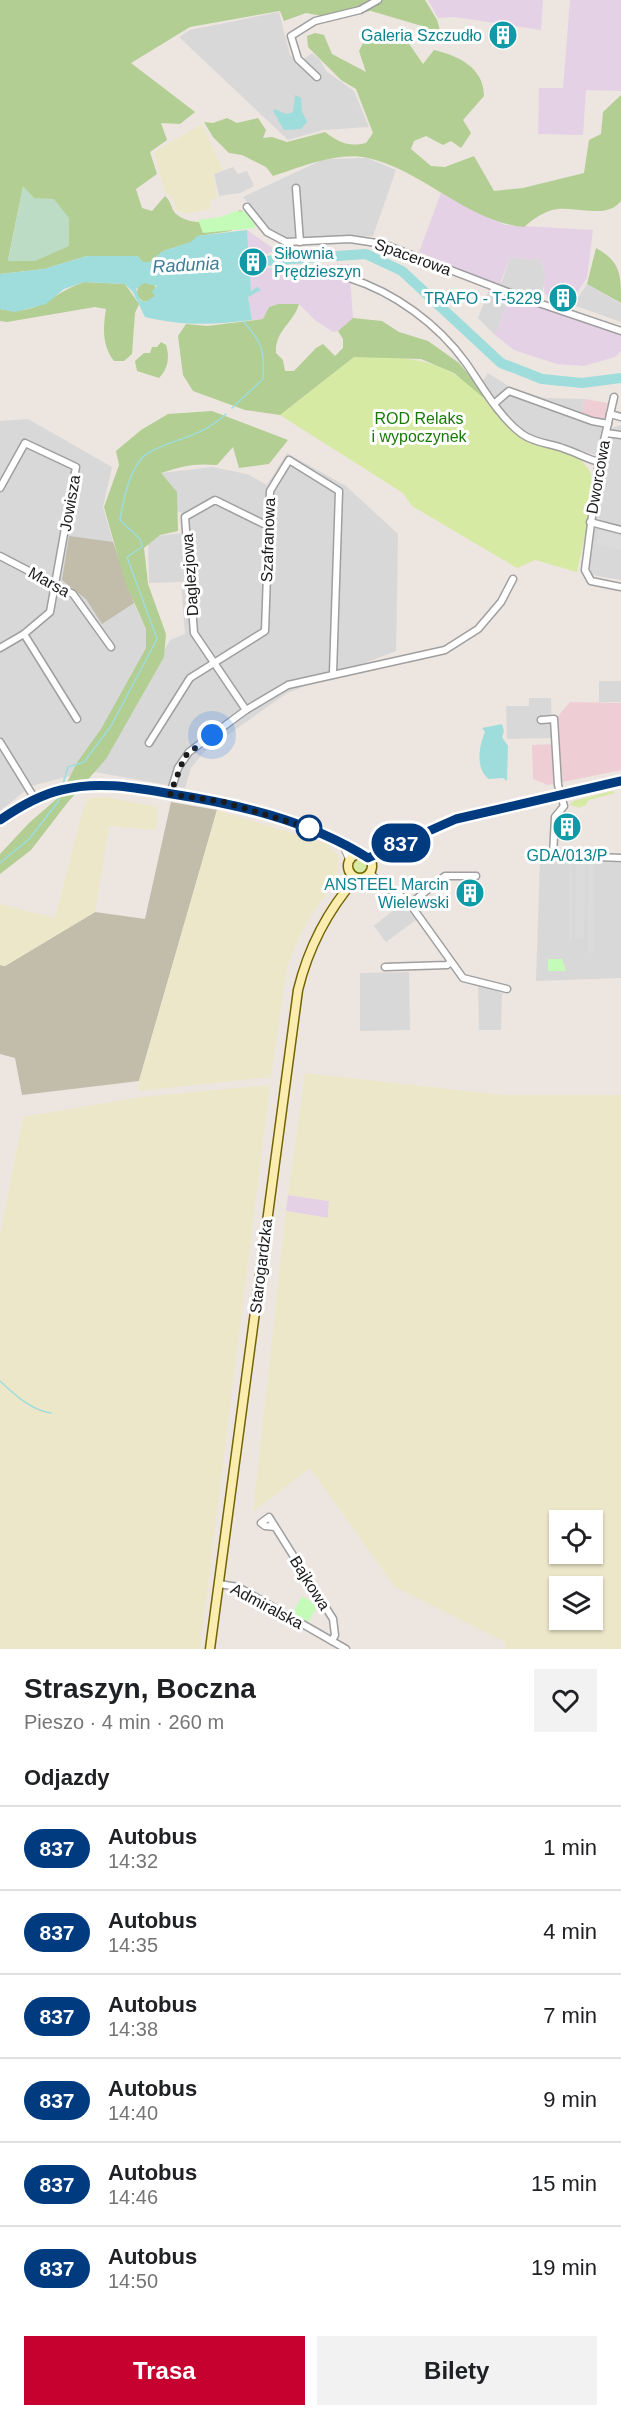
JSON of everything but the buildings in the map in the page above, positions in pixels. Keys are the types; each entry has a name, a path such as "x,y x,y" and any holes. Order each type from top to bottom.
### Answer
{"main road":[{"name":"Starogardzka","path":"210,1649 298,990 310,951 343,893 363,871 388,850 456,819 621,781"},
{"path":"354,857 363,871 348,866 354,857"}],"street":[{"path":"317,77 298,59 291,36 315,21 360,10 378,0"},
{"path":"296,188 300,242"},
{"name":"Spacerowa","path":"247,207 267,232 276,239 300,242 350,239 383,244 519,296 621,331"},
{"path":"349,278 374,286 400,302 429,325 464,361 516,429 530,439 599,462"},
{"path":"495,403 509,392 592,421 608,424"},
{"name":"Dworcowa","path":"614,397 599,462 585,564 588,576 599,585 621,587"},
{"path":"610,414 621,417"},
{"path":"606,434 621,435"},
{"name":"Jowisza","path":"0,488 25,442 76,467 50,612 24,634 0,648"},
{"name":"Szafranowa","path":"149,743 190,678 265,631 270,491 289,459 339,491 333,673"},
{"name":"Daglezjowa","path":"246,710 194,633 185,517 215,500 268,526"},
{"name":"Dworcowa","path":"590,522 621,530"},
{"name":"Marsa","path":"0,556 73,594 111,647"},
{"path":"170,794 178,768 189,752 246,710 288,685 333,673 445,650 478,629 501,602 513,579"},
{"path":"24,634 77,719"},
{"path":"541,720 554,719 558,785 564,806 555,817 553,855 620,858"},
{"path":"0,742 35,799"},
{"path":"0,820 35,799 60,790 99,785 170,794 249,809 321,832 343,843 354,857"},
{"path":"363,871 383,887 396,891 410,904 463,978 507,989"},
{"path":"410,904 445,876 476,876"},
{"path":"385,967 447,965 451,962"},
{"name":"Bajkowa","path":"275,1527 333,1619 335,1635 332,1641"},
{"name":"Admiralska","path":"219,1584 238,1587 346,1649"}],"shaded area":[{"path":"428,0 543,0 541,30 454,17 438,18"},
{"path":"570,0 621,0 621,91 586,90 583,135 538,134 539,88 563,88"},
{"path":"279,12 290,55 298,63 312,53 320,60 326,71 354,91 369,127 323,130 288,140 179,37 190,30"},
{"path":"202,124 223,170 213,174 217,197 210,201 210,209 186,214 176,210 173,199 165,192 154,152"},
{"path":"367,158 396,170 373,236 286,239 274,234 243,197 324,159"},
{"path":"233,167 238,174 247,171 254,186 240,193 219,196 214,174"},
{"path":"441,193 505,225 593,230 587,278 570,303 548,298 544,292 545,270 540,260 510,257 501,281 504,288 419,252"},
{"path":"247,230 274,249 260,256 264,268 349,264 353,318 338,331 333,332 316,321 299,304 278,304 269,307 263,319 252,320 248,297 260,289 251,293"},
{"path":"510,257 540,260 545,270 545,281 540,301 501,285"},
{"path":"587,284 621,304 621,322 573,305"},
{"path":"489,290 510,297 495,335 478,318"},
{"path":"510,297 621,334 621,351 615,357 584,366 557,364 514,350 495,335"},
{"path":"488,373 513,389 544,398 585,399 581,417 603,423 596,455 530,437 503,411 481,383"},
{"path":"585,399 608,403 603,423 581,417"},
{"path":"28,419 112,467 103,507 126,587 146,629 154,653 78,774 31,786 0,811 0,421"},
{"path":"621,425 621,580 592,575 588,561 612,428"},
{"path":"287,453 346,486 398,534 396,651 287,693 205,751 191,768 185,788 94,772 170,640 185,634 181,582 149,583 148,537 183,533 182,513 147,497 161,473 212,467 247,474 267,485"},
{"path":"599,531 621,536 621,550 596,544"},
{"path":"69,536 113,542 134,603 102,624 86,599 62,580"},
{"path":"599,681 621,681 621,702 599,702"},
{"path":"529,698 551,698 552,738 507,739 506,706 529,706"},
{"path":"570,702 621,703 621,770 548,785 533,779 532,745 558,744 558,716"},
{"path":"106,797 158,807 156,830 109,826 95,912 5,966 0,965 0,904 55,918 83,809 89,798"},
{"path":"171,802 217,810 139,1081 22,1095 15,1058 0,1054 0,965 5,966 95,912 145,919"},
{"path":"217,810 328,844 339,857 337,880 314,911 299,937 287,967 271,1077 139,1091 139,1081"},
{"path":"540,860 621,863 621,978 536,981"},
{"path":"570,863 572,863 572,941 569,941"},
{"path":"588,863 594,863 594,952 588,953"},
{"path":"576,864 585,864 584,938 575,938"},
{"path":"402,903 416,920 386,942 374,926"},
{"path":"409,972 410,1030 360,1031 360,973"},
{"path":"478,985 502,993 501,1030 479,1030"},
{"path":"305,1073 503,1095 621,1095 621,1649 505,1649 505,1642 395,1587 310,1468 253,1512 286,1211 328,1218 329,1201 288,1195"},
{"path":"270,1085 200,1649 0,1649 0,1234 23,1117 141,1097"},
{"path":"288,1195 329,1201 328,1218 286,1211"}],"green space":[{"path":"0,0 425,0 437,20 442,37 430,38 422,26 371,11 322,16 306,13 284,21 280,11 190,27 131,63 195,112 180,124 161,123 167,140 150,152 157,174 136,189 142,208 152,211 165,196 175,213 190,221 208,222 240,210 248,215 231,231 198,236 192,242 163,251 150,262 143,262 137,256 87,256 44,269 0,274","holes":["23,187 34,198 8,260"]},
{"path":"369,31 380,32 387,38 393,34 403,35 423,64 434,50 461,60 475,71 483,86 484,96 463,120 471,133 461,148 451,141 443,145 426,136 414,141 411,149 431,166 445,167 474,156 494,191 523,188 584,173 589,140 601,134 603,112 621,95 621,201 607,210 552,210 537,217 524,227 483,216 408,173 368,158 357,156 333,158 273,176 266,167 242,155 229,153 213,137 204,122 213,123 227,118 237,123 258,118 266,130 263,138 272,137 287,142 325,132 344,143 354,145 366,143 373,133 356,89 341,80 308,47 307,36 315,33 324,35 332,54 366,72 359,51"},
{"path":"23,186 34,198 54,199 69,218 69,246 35,261 8,261"},
{"path":"236,211 248,212 255,220 255,228 203,233 198,220 221,217"},
{"path":"596,248 615,264 618,270 621,303 587,284"},
{"path":"84,282 125,284 139,304 135,313 132,354 124,361 114,361 107,349 104,330 106,309 95,307 7,322 0,321 0,309 13,311 35,307"},
{"path":"147,282 154,285 157,292 154,299 147,302 140,299 137,292 140,285"},
{"path":"278,304 299,304 276,345 276,353 283,360 285,371 294,371 316,348 323,344 335,356 343,348 343,339 338,331 353,318 382,321 399,332 428,341 459,363 498,410 454,373 421,359 354,357 280,415 245,410 193,391 183,375 178,336 186,324 207,326 263,319 269,307"},
{"path":"161,342 166,345 168,354 166,367 159,378 137,371 135,361 144,353 150,353 152,347 157,347"},
{"name":"ROD Relaks i wypoczynek","path":"354,357 416,360 448,371 479,392 521,437 567,453 583,463 592,479 592,490 589,520 577,572 535,560 517,568 412,506 403,493 280,415"},
{"path":"212,411 288,440 269,464 239,468 233,447 217,465 188,466 161,473 177,492 178,531 160,535 144,548 148,584 166,634 164,657 106,759 68,802 31,850 0,874 0,854 29,823 60,796 78,761 101,729 146,648 146,629 125,582 104,507 119,465 116,451 141,430 168,414"},
{"path":"612,791 615,793 589,800 585,806 580,806 581,808 570,805 573,801"},
{"path":"357,860 363,860 367,867 363,874 357,874 353,870 353,864"},
{"path":"548,959 562,959 566,971 548,971"},
{"path":"302,1596 318,1606 308,1622 293,1613"}],"water":[{"path":"295,95 301,98 302,111 307,122 301,129 284,130 273,111 275,109 286,114 293,112"},
{"path":"247,230 251,291 257,287 261,290 248,297 252,320 198,324 145,317 133,292 125,284 84,282 64,289 46,304 15,312 0,309 0,274 44,269 87,256 137,256 143,262 150,262 163,251 191,242 197,236","holes":["144,283 157,286 152,291 155,296 145,302 140,300 136,289"]},
{"path":"502,724 504,731 502,737 508,746 507,781 503,778 489,779 480,763 480,750 485,732 482,728"}],"waterway":[{"name":"Radunia","path":"236,263 366,254 402,271 501,363 542,379 582,383 621,378"},
{"path":"232,408 263,379 263,354 255,336 244,322"},
{"path":"63,784 68,767 84,762 111,726 157,639 127,557 142,547 140,539 120,520 125,493 132,474 136,465 148,453 197,433 226,414"},
{"path":"0,863 29,839 58,802 60,795"},
{"path":"0,1381 30,1405 51,1413"}],"bus line":[{"name":"837","path":"0,820 35,799 60,790 99,785 126,787 224,802 249,809 321,832 368,858 456,819 621,781"}],"place":[{"name":"Galeria Szczudło","path":"503,35"},
{"name":"Siłownia Prędzieszyn","path":"253,262"},
{"name":"TRAFO - T-5229","path":"563,298"},
{"name":"GDA/013/P","path":"567,827"},
{"name":"ANSTEEL Marcin Wielewski","path":"470,893"}],"route":[{"path":"212,735 185,756 178,768 170,794 224,802 309,828"}]}
